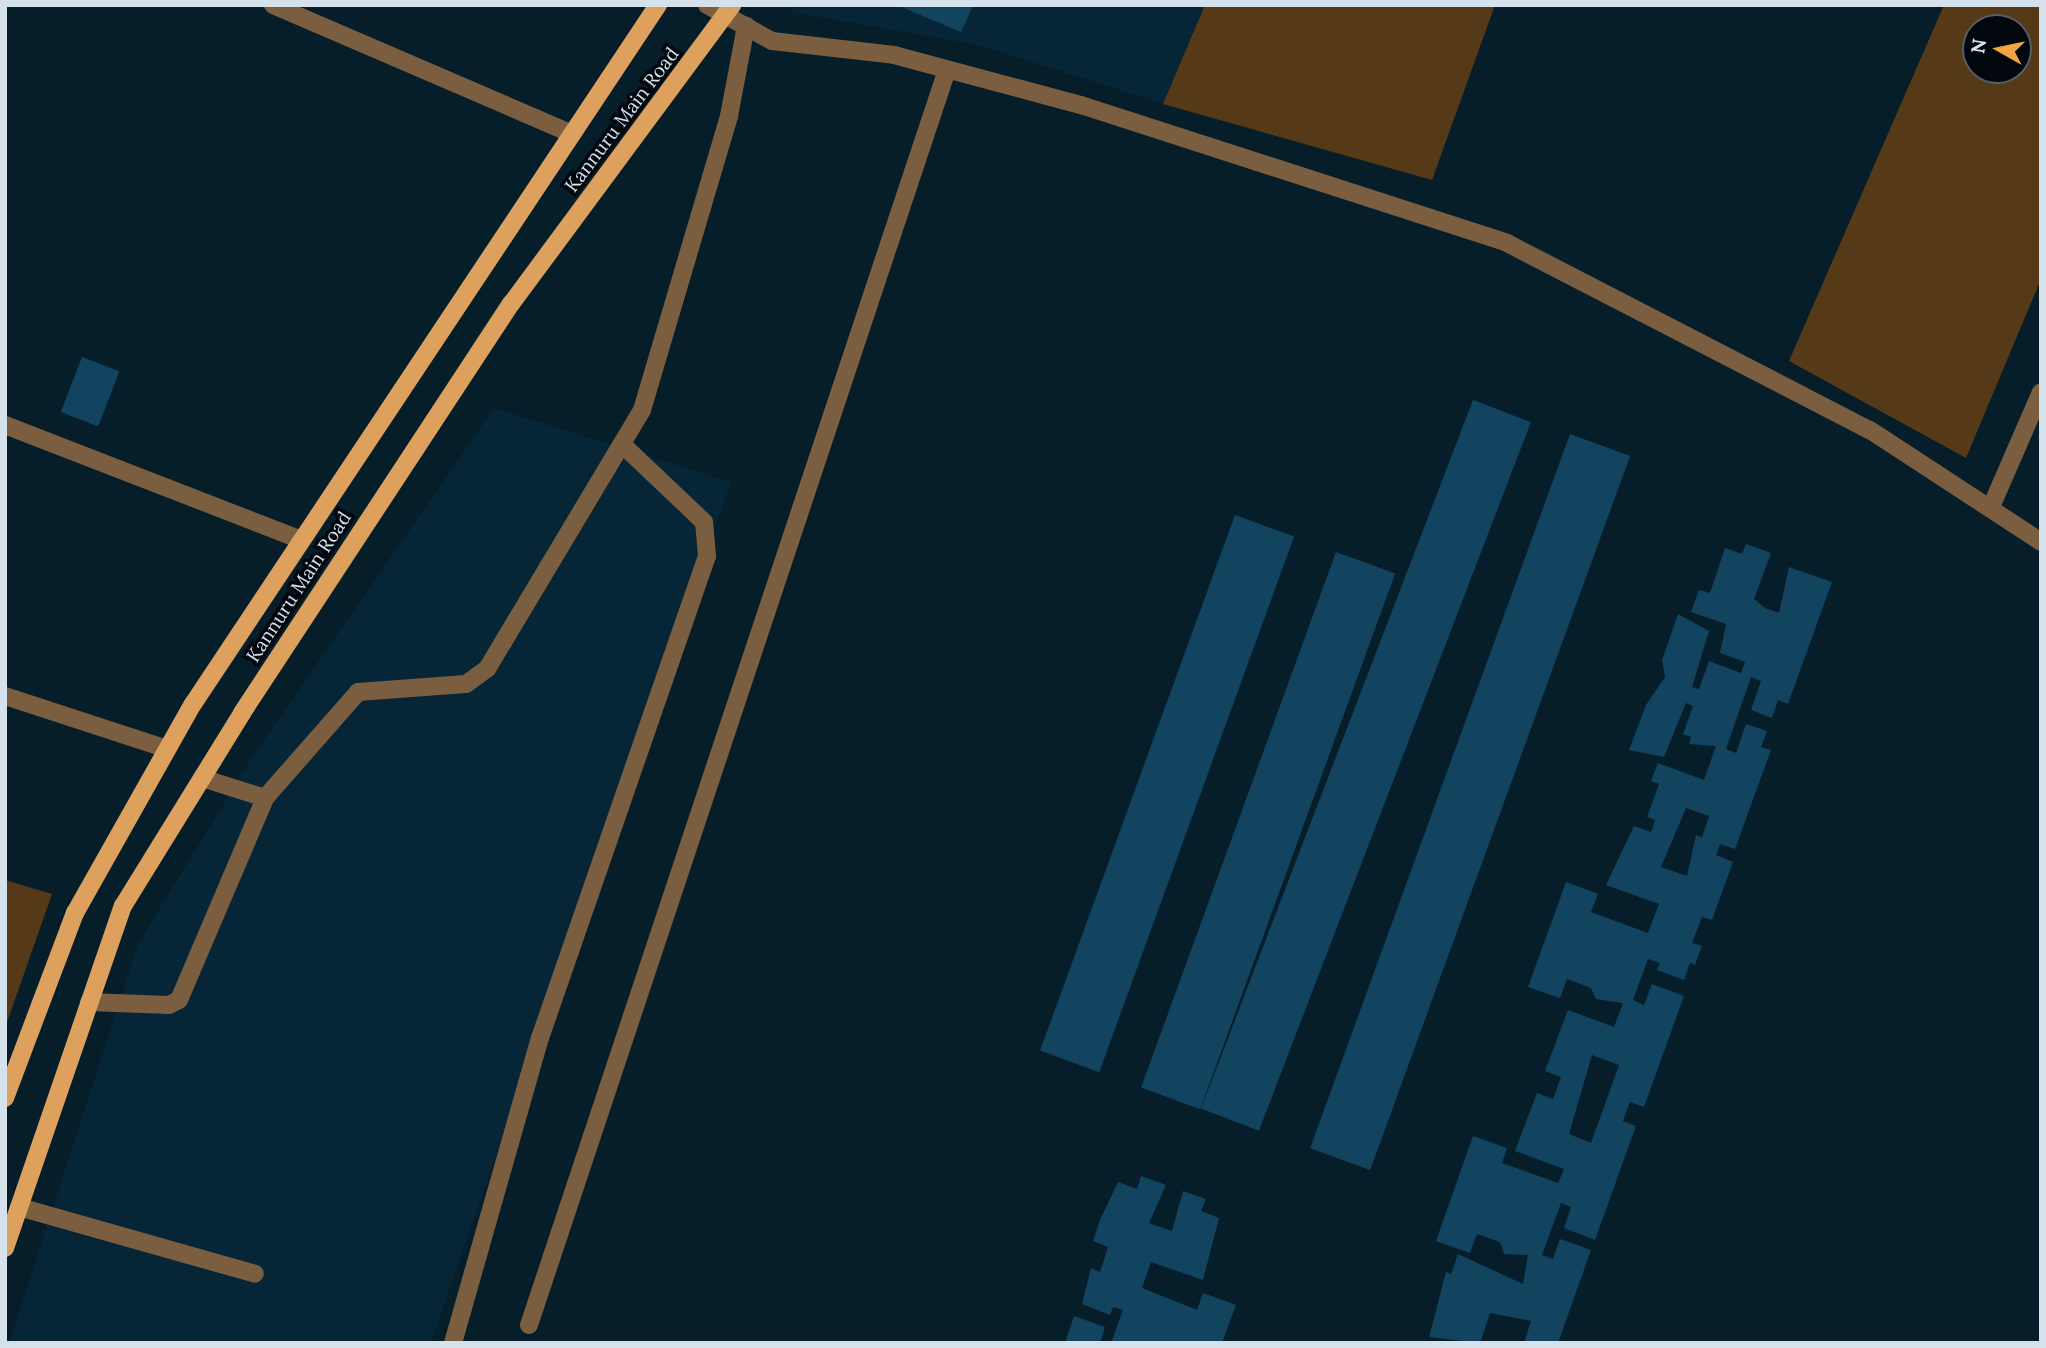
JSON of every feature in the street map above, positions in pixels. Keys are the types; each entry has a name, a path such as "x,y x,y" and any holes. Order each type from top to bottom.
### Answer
{"main road":[{"path":"5,1098 75,913 167,749 302,540 658,5"},
{"name":"Kannuru Main Road","path":"5,1248 123,906 202,778 512,304 729,10"}],"street":[{"path":"272,5 572,134"},
{"path":"707,5 729,10 746,26 772,41 894,55 1081,105 1507,243 1870,430 2041,542"},
{"path":"89,1002 169,1005 179,1000 265,798 358,692 478,679 624,446 642,410 729,116 746,26"},
{"path":"529,1325 947,70"},
{"path":"1991,507 2041,392"},
{"path":"5,425 302,540"},
{"path":"453,1343 540,1038 707,556 704,522 624,446"},
{"path":"5,696 167,749"},
{"path":"202,778 265,798"},
{"path":"19,1207 256,1274"}],"shaded area":[{"path":"795,5 1205,5 1163,104 979,45 791,12"},
{"path":"1205,5 1495,5 1432,180 1163,104"},
{"path":"1944,5 2041,5 2041,279 1966,458 1789,361"},
{"path":"494,408 731,482 431,1343 9,1343 138,944 251,759"},
{"path":"5,880 52,894 5,1028"}],"building":[{"path":"897,5 973,5 961,32"},
{"path":"82,357 119,371 98,426 61,412"},
{"path":"1473,400 1531,422 1259,1131 1201,1109"},
{"path":"1570,434 1630,456 1370,1170 1310,1148"},
{"path":"1235,515 1294,537 1099,1072 1040,1051"},
{"path":"1746,544 1771,553 1754,599 1765,608 1779,613 1789,567 1832,582 1788,704 1778,700 1772,718 1751,710 1761,681 1751,677 1726,749 1736,753 1746,724 1767,731 1761,747 1771,750 1735,849 1720,844 1716,855 1733,862 1712,920 1702,917 1692,943 1702,946 1695,965 1690,963 1684,980 1657,970 1660,963 1648,959 1633,1000 1644,1005 1652,984 1684,996 1644,1107 1630,1102 1626,1112 1623,1121 1636,1126 1595,1240 1564,1228 1571,1207 1561,1203 1542,1255 1553,1259 1560,1239 1591,1250 1558,1343 1524,1343 1531,1321 1490,1313 1480,1343 1429,1337 1446,1272 1451,1274 1458,1254 1523,1284 1528,1255 1504,1254 1500,1242 1477,1234 1470,1253 1436,1241 1473,1136 1507,1148 1502,1163 1558,1183 1564,1169 1515,1151 1537,1093 1553,1099 1561,1077 1545,1071 1568,1010 1614,1027 1623,1003 1596,999 1591,988 1567,979 1560,998 1528,987 1566,882 1598,894 1591,912 1648,933 1659,904 1606,885 1634,826 1651,832 1655,820 1647,817 1659,784 1651,781 1658,763 1704,780 1716,746 1689,744 1691,737 1683,734 1693,706 1686,703 1664,757 1629,750 1646,705 1665,677 1662,660 1678,614 1709,631 1692,687 1699,689 1709,661 1741,673 1745,662 1720,653 1726,624 1691,612 1699,590 1710,593 1725,548 1742,554","holes":["1686,808 1709,816 1702,837 1696,835 1687,876 1661,867","1592,1055 1619,1065 1591,1143 1569,1134"]},
{"path":"1336,552 1395,574 1200,1109 1141,1088"},
{"path":"1141,1176 1166,1185 1149,1223 1172,1231 1183,1191 1206,1199 1201,1211 1219,1218 1203,1280 1151,1262 1142,1288 1197,1310 1203,1293 1236,1305 1222,1343 1111,1343 1123,1310 1113,1307 1110,1315 1082,1304 1091,1268 1100,1272 1108,1247 1093,1241 1100,1220 1118,1182 1137,1189"},
{"path":"1074,1316 1105,1327 1100,1343 1065,1343"}]}
